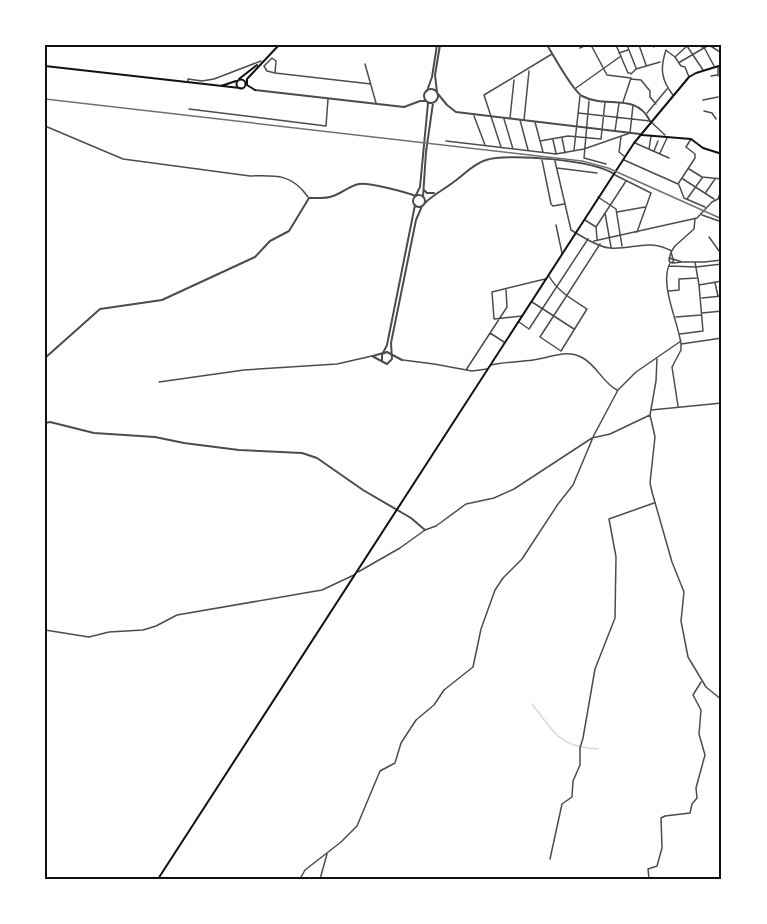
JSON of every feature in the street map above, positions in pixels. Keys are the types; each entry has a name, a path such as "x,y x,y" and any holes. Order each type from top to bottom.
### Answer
{"main road":[{"path":"217,86 238,80 279,45"},
{"path":"240,88 245,86 245,82 262,61"},
{"path":"45,66 255,90"},
{"path":"158,879 634,142 689,77 718,66"},
{"path":"238,80 243,79 249,88 255,90"},
{"path":"238,80 236,84 240,88"},
{"path":"640,134 691,139 703,148 722,154"}],"street":[{"path":"427,132 427,102 424,98 432,77 439,45"},
{"path":"413,201 420,189 427,132 437,93 435,75 439,45"},
{"path":"547,45 581,95 590,99 633,104 643,109 651,121 667,136 660,154"},
{"path":"580,48 586,45"},
{"path":"591,45 607,75 641,81 650,91 650,97 656,104"},
{"path":"616,45 628,73 631,74"},
{"path":"627,45 636,69"},
{"path":"639,45 646,66"},
{"path":"664,45 666,50 685,67 689,77"},
{"path":"675,57 687,45 703,71"},
{"path":"699,45 718,66 718,75 711,76"},
{"path":"679,63 709,45 720,52"},
{"path":"721,45 722,57"},
{"path":"619,53 628,49"},
{"path":"666,50 662,62 663,76 674,96"},
{"path":"501,148 484,95 552,54"},
{"path":"575,88 621,56"},
{"path":"275,73 276,61 272,58 264,68 275,73 371,84"},
{"path":"188,82 188,79 207,81 222,77 262,61"},
{"path":"615,131 620,103 631,74 636,69 662,62"},
{"path":"365,64 376,104"},
{"path":"524,121 529,71"},
{"path":"510,119 514,80"},
{"path":"647,113 668,88"},
{"path":"414,103 432,89 456,112 640,134"},
{"path":"255,90 404,107 427,102 447,105"},
{"path":"574,151 581,95"},
{"path":"703,100 718,96"},
{"path":"189,110 326,126 329,98"},
{"path":"590,99 584,158 606,164"},
{"path":"601,143 605,101"},
{"path":"630,133 633,104"},
{"path":"704,111 712,112 716,119"},
{"path":"578,113 651,121"},
{"path":"474,115 485,146"},
{"path":"504,118 513,149"},
{"path":"519,120 529,151"},
{"path":"535,122 544,153"},
{"path":"45,126 123,159 289,179 297,184 308,198"},
{"path":"446,141 556,154 584,149 630,133"},
{"path":"649,149 651,135"},
{"path":"540,141 576,136 601,139"},
{"path":"621,136 619,152 624,158 678,184 684,197 706,208"},
{"path":"562,137 565,153"},
{"path":"552,139 556,154"},
{"path":"678,184 696,156 686,147 691,139"},
{"path":"654,151 658,141"},
{"path":"634,142 669,158"},
{"path":"424,151 424,205"},
{"path":"390,362 391,343 416,219 424,205 436,193 486,160 515,157 584,164 604,169 651,193 637,232"},
{"path":"542,160 551,204 553,206 564,203"},
{"path":"555,161 571,230 611,248 638,244 662,246 672,252"},
{"path":"556,168 597,173"},
{"path":"688,168 702,177 722,179"},
{"path":"604,169 608,173 609,181"},
{"path":"687,199 702,177"},
{"path":"682,178 716,199 722,199"},
{"path":"705,193 715,178"},
{"path":"522,316 494,319 492,292 547,277 556,288 566,295 587,309 561,351 540,337 566,295 599,244 596,227 626,181"},
{"path":"308,198 330,197 364,183 416,196 424,197 436,193"},
{"path":"592,241 694,219 702,215 722,189"},
{"path":"423,190 430,194 436,193"},
{"path":"382,361 381,356 387,345 396,309 415,206 403,192"},
{"path":"598,197 616,209 622,247"},
{"path":"45,358 100,309 162,300 255,257 270,241 289,231 308,198"},
{"path":"415,206 424,205"},
{"path":"616,212 646,207"},
{"path":"605,212 611,248"},
{"path":"702,215 722,222"},
{"path":"584,219 596,227"},
{"path":"678,406 672,368 681,350 681,343 666,274 672,252 694,230 694,219"},
{"path":"556,225 562,254"},
{"path":"708,237 722,255"},
{"path":"518,322 529,329 588,239"},
{"path":"672,252 673,259"},
{"path":"673,259 682,262"},
{"path":"670,261 722,260"},
{"path":"680,334 703,331 695,262"},
{"path":"668,266 696,267 722,264"},
{"path":"668,291 679,290 679,279 698,278"},
{"path":"699,285 722,280"},
{"path":"715,282 718,296"},
{"path":"466,370 507,308 506,289"},
{"path":"701,299 722,296"},
{"path":"531,302 574,329"},
{"path":"675,317 722,311"},
{"path":"300,879 306,870 359,823 380,771 395,763 401,744 416,720 434,705 444,690 473,667 479,633 495,590 503,578 522,559 573,485 592,438 618,390 633,374 681,343 722,338 722,330"},
{"path":"490,333 505,343"},
{"path":"159,382 244,370 337,364 389,352 402,360"},
{"path":"372,356 387,364 402,360 466,370 567,353 586,360 600,372 609,386 618,390"},
{"path":"657,358 656,381 650,415 655,435 651,483 654,503 684,592 681,621 687,655 701,681 722,700"},
{"path":"651,410 722,403"},
{"path":"45,630 84,637 109,632 143,630 177,615 322,590 400,548 466,504 494,498 519,487 592,438 610,434 650,415"},
{"path":"45,423 50,422 94,434 155,437 239,450 302,453 317,458 363,490 411,518 425,530"},
{"path":"550,859 563,803 572,797 573,781 580,765 580,748 595,669 615,618 616,557 609,519 654,503"},
{"path":"649,879 648,870 657,866 662,850 661,818 690,813 692,804 697,798 696,788 705,755 699,734 701,710 693,694 701,681"},
{"path":"320,879 327,853"}],"waterway":[{"path":"532,704 552,730 565,741 584,748 598,749"}],"railway":[{"path":"45,99 582,161 608,168 722,219"}]}
